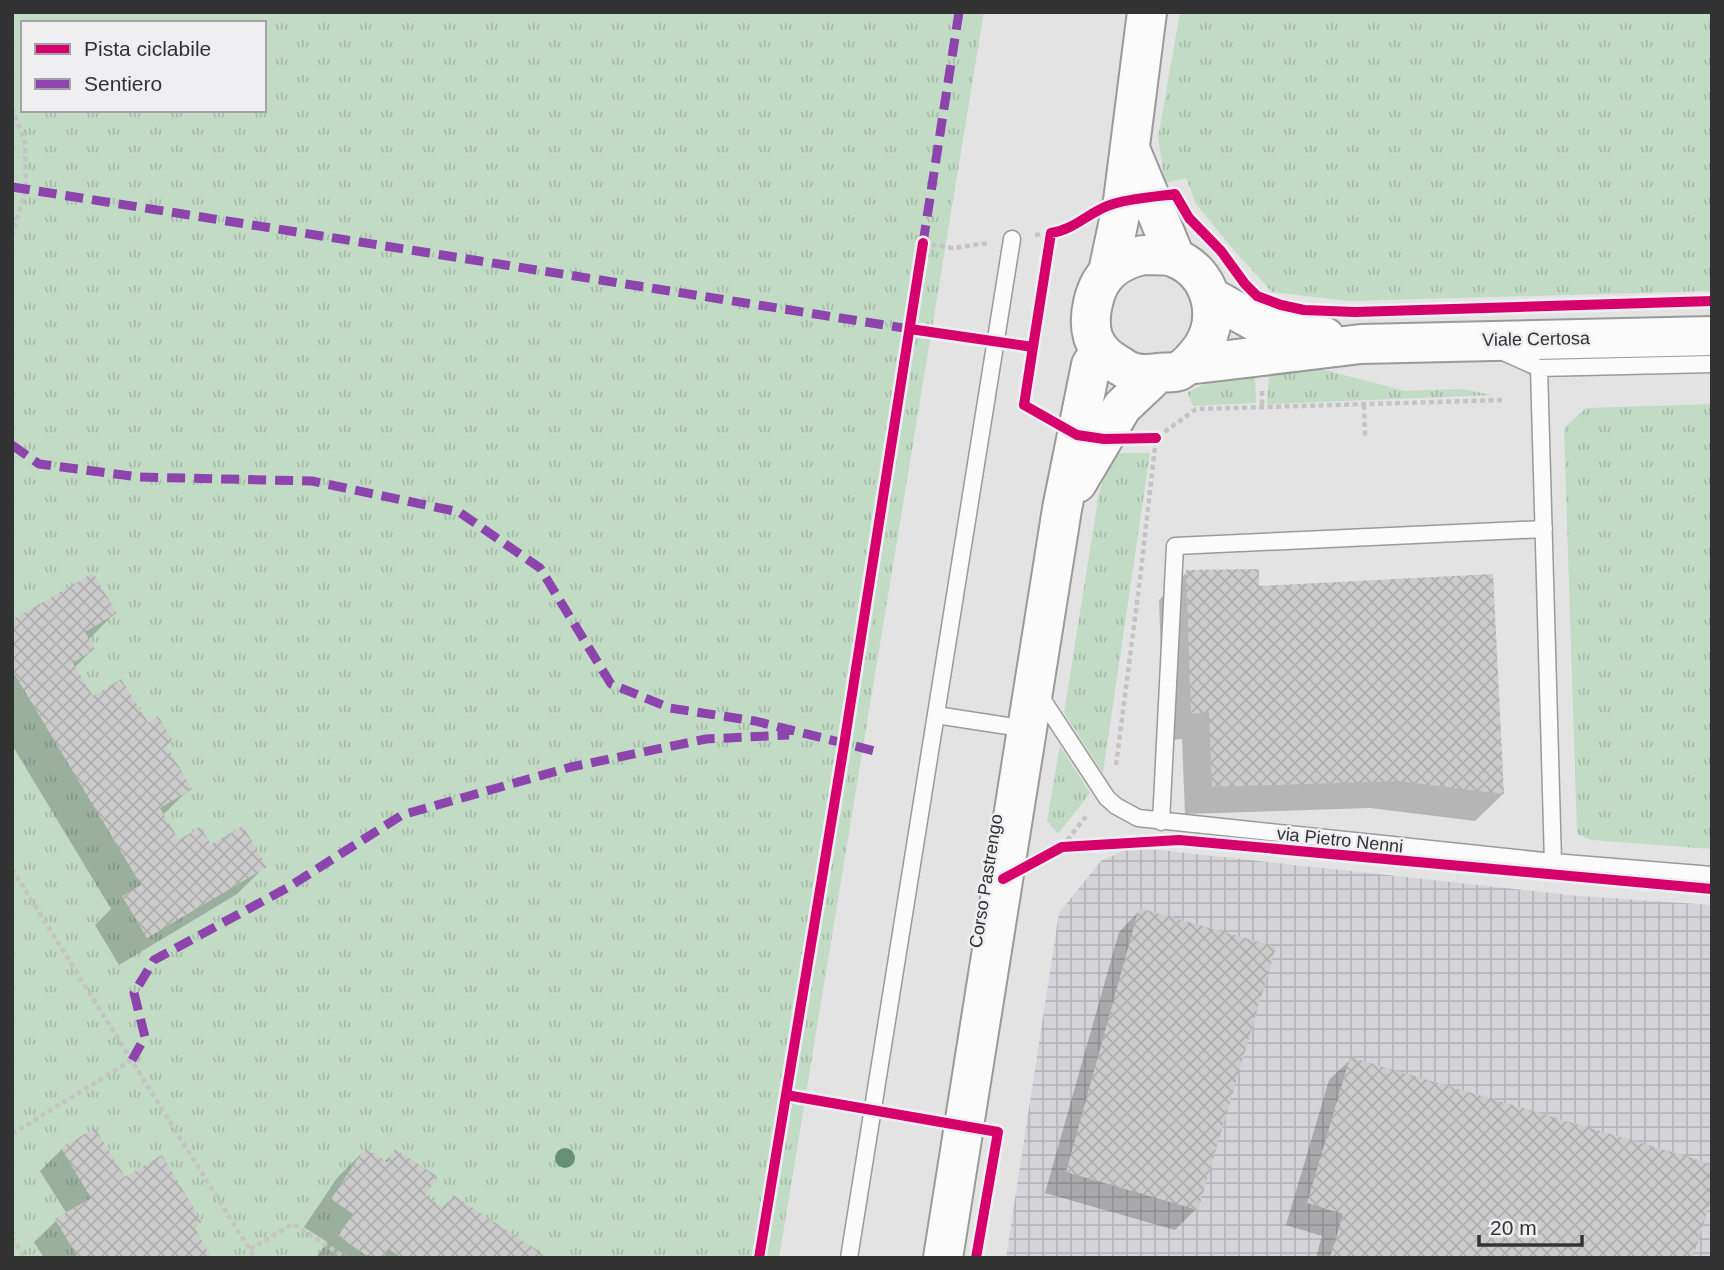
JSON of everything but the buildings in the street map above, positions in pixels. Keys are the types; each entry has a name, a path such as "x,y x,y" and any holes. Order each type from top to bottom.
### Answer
{"street":[{"path":"1130,149 1175,257 1205,284 1211,297 1213,322 1207,340 1195,358 1173,369 1143,375 1127,371 1100,351 1091,329 1095,297 1108,272 1123,201 1147,12"},
{"path":"1108,272 1126,260 1143,255 1175,257"},
{"name":"Viale Certosa","path":"1211,297 1263,326 1361,344"},
{"name":"Viale Certosa","path":"1173,369 1361,344 1712,336"},
{"name":"Corso Pastrengo","path":"943,1258 1062,509 1091,365 1100,351"},
{"name":"Corso Pastrengo","path":"1062,509 1122,407 1173,369"}],"lane":[{"path":"849,1258 1012,239"},
{"path":"1478,341 1539,368 1712,364"},
{"path":"1539,368 1553,862"},
{"path":"1161,822 1175,546 1544,529"},
{"name":"via Pietro Nenni","path":"1034,687 1107,798 1138,818 1553,862 1712,875"},
{"path":"936,715 1027,729"}],"path":[{"path":"12,108 25,142 26,189 12,236"},
{"path":"1049,246 1051,233"},
{"path":"922,255 923,243"},
{"path":"1364,405 1365,437"},
{"path":"1104,439 1156,438"},
{"path":"12,869 255,1258"},
{"path":"12,1134 132,1060"},
{"path":"250,1249 293,1224 346,1258"},
{"path":"12,1237 25,1258"}],"shaded area":[{"path":"1128,849 1159,850 1579,896 1712,905 1712,1258 1006,1258 1059,913 1101,861"}],"green space":[{"path":"12,12 984,12 779,1258 12,1258"},
{"path":"1180,12 1712,12 1712,291 1349,301 1272,292 1196,204 1186,178 1165,183 1158,138"},
{"path":"1321,369 1405,391 1461,389 1493,395 1267,404 1269,374"},
{"path":"1255,373 1256,403 1193,406 1187,392 1208,383"},
{"path":"1712,404 1712,849 1592,840 1577,834 1564,428 1586,408"},
{"path":"1112,453 1150,453 1103,773 1064,713 1099,493"},
{"path":"1060,746 1090,793 1058,834 1047,821"}],"marked path":[{"path":"923,243 959,12"},
{"path":"12,187 910,329"},
{"path":"12,445 39,464 139,477 312,481 459,512 540,568 611,684 670,708 755,721 875,751"},
{"path":"132,1060 145,1037 134,993 154,960 287,888 402,815 571,767 706,739 789,735"}],"cycle path":[{"path":"910,329 1033,347 1051,233 1067,228 1110,205 1175,194 1189,218 1221,251 1257,296 1304,310 1355,312 1712,301"},
{"path":"759,1258 923,243"},
{"path":"1033,347 1024,405 1077,435 1104,439 1156,438"},
{"path":"1003,879 1062,847 1179,840 1712,889"},
{"path":"786,1095 998,1132 976,1258"}]}
